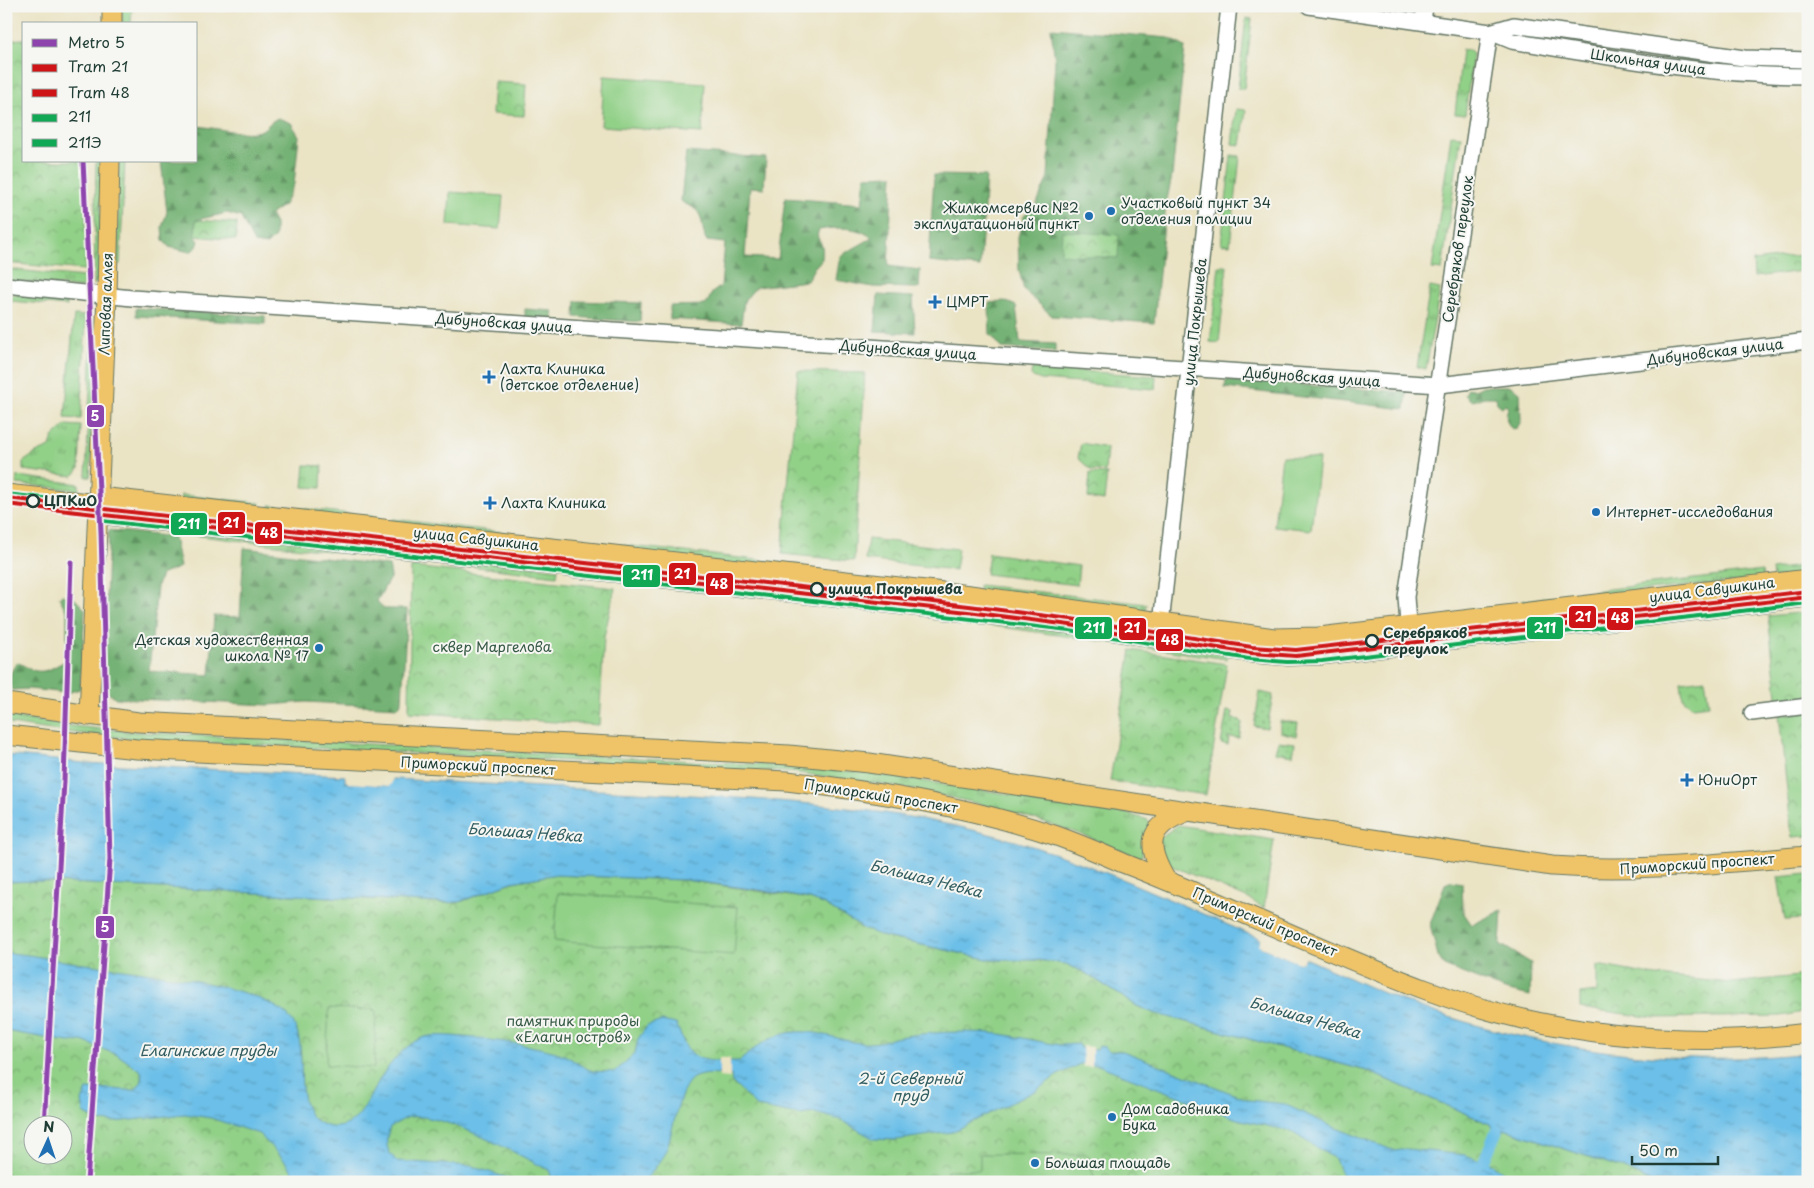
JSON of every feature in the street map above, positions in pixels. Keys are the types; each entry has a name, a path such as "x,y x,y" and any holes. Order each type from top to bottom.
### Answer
{"main road":[{"path":"112,6 112,22"},
{"name":"Липовая аллея","path":"89,716 107,296 110,162"},
{"name":"улица Савушкина","path":"6,494 98,504 108,498 138,501 970,595 1160,630 1251,653 1288,656 1321,655 1409,635 1808,579"},
{"name":"улица Савушкина","path":"1409,635 1808,597"},
{"name":"Приморский проспект","path":"6,703 138,722 789,756 957,774 1186,812 1490,858 1580,868 1664,868 1808,856"},
{"name":"Приморский проспект","path":"6,735 136,749 787,781 864,790 931,802 1055,835 1424,989 1538,1022 1595,1032 1656,1038 1750,1039 1808,1034"},
{"path":"1166,880 1155,860 1153,840 1163,822 1186,812"}],"street":[{"name":"улица Покрышева","path":"1160,630 1229,6"},
{"name":"Школьная улица","path":"1309,6 1490,32 1512,41 1669,65 1742,75 1808,76"},
{"path":"1423,22 1425,6"},
{"name":"Школьная улица","path":"1490,32 1514,25 1744,58 1808,60"},
{"name":"Серебряков переулок","path":"1409,635 1406,597 1490,32"},
{"name":"Дибуновская улица","path":"6,286 107,296 1439,385 1808,341"},
{"path":"1752,713 1808,706"}],"green space":[{"path":"122,6 132,6 131,22 122,22"},
{"path":"1246,18 1252,19 1244,89 1238,89"},
{"path":"1051,28 1169,38 1185,47 1154,323 1052,316 1024,290 1019,270 1018,237 1024,216 1035,208 1048,177 1055,61"},
{"path":"1530,34 1699,59 1698,63 1530,38"},
{"path":"22,39 22,162 87,162 85,270 6,263 6,40"},
{"path":"1462,50 1470,51 1473,54 1465,115 1455,114"},
{"path":"1709,60 1808,66 1808,71 1708,64"},
{"path":"604,76 705,83 702,133 601,126"},
{"path":"494,82 526,84 524,116 492,114"},
{"path":"1236,109 1246,110 1241,145 1232,144"},
{"path":"278,118 291,123 299,136 294,184 284,205 270,215 275,224 275,237 267,245 254,243 241,217 227,213 196,220 195,236 199,241 197,247 190,252 169,247 163,240 162,227 167,212 161,162 198,162 198,126 238,132 254,132 262,130"},
{"path":"1451,135 1461,136 1442,270 1432,269"},
{"path":"686,152 766,158 764,188 750,187 745,257 778,259 785,198 862,204 865,176 893,175 888,266 920,270 919,288 873,287 836,280 840,256 872,238 854,229 825,229 819,230 818,235 822,246 822,259 814,268 807,281 756,287 744,301 741,324 670,319 670,306 706,305 712,293 721,286 725,243 707,241 698,212 681,201"},
{"path":"1231,155 1240,156 1235,203 1226,202"},
{"path":"96,162 101,162 99,278 94,285"},
{"path":"119,162 125,162 120,264 117,264"},
{"path":"934,175 986,176 980,267 929,262"},
{"path":"450,192 503,196 500,229 448,225"},
{"path":"1225,209 1234,210 1230,245 1221,244"},
{"path":"196,220 237,223 236,240 195,236"},
{"path":"1062,231 1119,235 1118,258 1061,254"},
{"path":"1801,255 1803,271 1754,277 1753,261"},
{"path":"1219,266 1227,266 1219,343 1210,342"},
{"path":"6,269 84,277 83,288 6,280"},
{"path":"1430,287 1440,289 1426,369 1417,367"},
{"path":"12,294 67,301 67,306 11,301"},
{"path":"878,295 913,297 915,333 875,331"},
{"path":"576,301 641,303 640,322 575,317"},
{"path":"1004,301 1016,306 1020,342 1055,344 1055,352 1002,348 990,334 989,303"},
{"path":"136,308 265,316 265,324 136,316"},
{"path":"525,309 553,311 553,322 525,319"},
{"path":"74,315 86,316 81,419 65,418"},
{"path":"93,321 98,321 90,477 86,477"},
{"path":"1032,368 1156,376 1155,389 1041,380 1031,376"},
{"path":"798,371 865,373 854,561 782,554"},
{"path":"1226,380 1407,392 1405,409 1225,388"},
{"path":"1483,386 1511,386 1520,392 1521,421 1517,428 1512,429 1507,422 1508,408 1506,405 1502,407 1497,403 1496,397 1484,397 1472,401 1465,395 1468,388 1475,390"},
{"path":"66,425 81,426 79,469 73,476 23,470 23,462 36,453 50,447 53,437"},
{"path":"1081,443 1107,448 1105,471 1091,470 1078,458"},
{"path":"1282,456 1319,459 1311,530 1274,526"},
{"path":"305,465 322,466 321,488 303,487"},
{"path":"1090,473 1107,474 1104,501 1088,498"},
{"path":"17,476 79,484 79,490 16,484"},
{"path":"181,495 260,503 259,511 180,502"},
{"path":"270,505 379,517 378,524 270,512"},
{"path":"393,519 517,534 513,539 392,526"},
{"path":"184,527 354,547 353,554 184,534"},
{"path":"109,530 174,537 180,567 161,575 157,586 149,671 210,675 214,616 240,617 244,548 389,566 391,576 377,601 384,609 407,609 402,701 398,707 306,702 269,705 116,698 102,689"},
{"path":"567,539 803,565 802,572 566,545"},
{"path":"868,539 958,549 955,570 865,560"},
{"path":"361,547 558,569 557,576 361,554"},
{"path":"989,553 1079,566 1077,585 986,574"},
{"path":"1808,565 1808,574 1773,578 1772,570"},
{"name":"сквер Маргелова","path":"411,567 615,588 604,637 599,725 409,712"},
{"path":"1762,571 1763,579 1596,595 1593,591"},
{"path":"979,585 1146,604 1145,611 979,592"},
{"path":"1587,592 1585,596 1523,608 1522,601"},
{"path":"62,595 75,599 85,609 80,689 67,693 29,689 12,690 9,683 10,676 18,662 32,670 42,671 48,670 67,660 67,612 59,597"},
{"path":"1808,612 1808,701 1778,705 1768,616"},
{"path":"973,616 1228,653 1227,659 973,623"},
{"path":"1131,650 1227,664 1206,795 1110,781"},
{"path":"1705,679 1709,705 1693,707 1683,699 1681,682"},
{"path":"1260,692 1273,695 1267,728 1254,726"},
{"path":"1227,711 1233,712 1232,719 1240,720 1242,723 1239,738 1229,737 1228,745 1221,744"},
{"path":"1808,711 1808,836 1792,837 1779,715"},
{"path":"6,716 71,726 137,732 788,766 868,773 1115,810 1148,820 1150,824 1143,840 1142,856 1139,857 1067,830 991,807 924,792 822,776 788,772 137,739 55,731 6,723"},
{"path":"1280,721 1298,723 1296,736 1280,732"},
{"path":"1278,741 1295,743 1293,755 1275,752"},
{"path":"1178,825 1274,840 1264,908 1249,899 1165,863 1158,839"},
{"path":"1808,874 1808,919 1785,920 1778,877"},
{"name":"памятник природы «Елагин остров»","path":"552,875 685,880 810,899 825,905 864,929 885,937 992,960 1038,960 1066,964 1084,972 1137,1006 1154,1013 1367,1071 1490,1124 1493,1128 1501,1131 1504,1129 1623,1168 1651,1182 6,1182 6,882 35,881 443,903 460,902 512,882"},
{"path":"1452,881 1462,883 1463,912 1472,925 1502,910 1500,944 1531,963 1530,996 1505,990 1444,966 1438,956 1430,924 1445,884"},
{"path":"558,893 738,907 734,955 554,941"},
{"path":"1597,965 1657,976 1732,983 1808,975 1808,1011 1781,1016 1656,1018 1580,1008 1580,994 1597,992"},
{"path":"329,1008 376,1010 374,1068 326,1065"},
{"name":"Большая площадь","path":"980,1154 1088,1155 1095,1182 947,1182 947,1170 980,1170"}],"water":[{"name":"Большая Невка","path":"6,755 84,763 345,776 345,782 389,786 393,779 777,801 900,815 981,832 1053,853 1123,880 1261,939 1261,947 1299,963 1303,962 1305,958 1388,995 1489,1029 1595,1050 1648,1056 1702,1058 1808,1053 1808,1182 1651,1182 1623,1168 1504,1129 1501,1131 1492,1128 1490,1124 1367,1071 1154,1013 1137,1006 1084,972 1066,964 1038,960 992,960 885,937 864,929 825,905 810,899 759,890 685,880 552,875 512,882 459,902 443,903 35,881 6,882"},
{"name":"Елагинские пруды","path":"6,953 188,979 248,994 271,1004 288,1016 296,1028 300,1043 303,1093 306,1108 314,1119 330,1127 345,1125 355,1119 362,1111 391,1063 411,1044 425,1037 451,1036 533,1047 559,1053 593,1071 615,1072 635,1053 638,1039 647,1026 662,1021 676,1024 686,1046 695,1056 707,1060 721,1061 740,1061 770,1039 791,1032 815,1033 865,1043 921,1034 979,1032 1008,1035 1061,1045 1078,1044 1080,1048 1097,1050 1099,1046 1105,1047 1109,1051 1123,1051 1249,1100 1284,1104 1331,1126 1395,1151 1407,1149 1465,1155 1489,1163 1506,1173 1509,1182 1345,1182 1335,1159 1290,1131 1237,1119 1098,1065 1080,1064 1056,1076 1037,1090 952,1132 896,1140 874,1139 841,1120 815,1113 799,1115 757,1107 732,1082 731,1075 707,1074 697,1076 688,1083 684,1090 664,1154 643,1182 553,1182 549,1170 500,1145 441,1121 424,1117 410,1117 390,1127 388,1132 387,1146 397,1161 472,1166 519,1182 300,1182 285,1161 259,1134 211,1118 185,1114 114,1122 97,1121 84,1113 82,1101 87,1090 99,1088 135,1090 142,1081 141,1071 118,1055 82,1041 69,1042 6,1031"}],"pier":[{"path":"345,776 348,781 364,782 388,783 393,779 389,786 348,783"},
{"path":"1261,939 1263,940 1262,945 1299,961 1303,957 1305,958 1303,962 1299,963 1261,947 1259,944"},
{"path":"1082,1046 1092,1047 1092,1066 1083,1067"},
{"path":"719,1058 730,1058 730,1078 719,1077"}],"waterway":[{"path":"1484,1161 1497,1130"}],"metro line":[{"name":"5","path":"83,162 101,532 110,859 87,1182"},
{"name":"5","path":"45,1116 64,781 71,562"}],"tram line":[{"name":"21","path":"6,498 969,606 1071,619 1252,647 1296,650 1808,591"},
{"name":"48","path":"6,504 968,612 1070,625 1251,653 1296,656 1808,597"}],"transit line":[{"name":"211","path":"6,494 98,504 106,515 1070,624 1251,653 1288,656 1321,655 1808,597"},
{"name":"211Э","path":"6,500 95,510 105,521 1069,630 1250,659 1287,662 1322,661 1808,603"}],"place":[{"name":"Участковый пункт 34 отделения полиции","path":"1111,211"},
{"name":"Жилкомсервис №2 эксплуатационый пункт","path":"1089,216"},
{"name":"ЦМРТ","path":"935,302"},
{"name":"Лахта Клиника (детское отделение)","path":"489,377"},
{"name":"ЦПКиО","path":"33,501"},
{"name":"Лахта Клиника","path":"490,503"},
{"name":"Интернет-исследования","path":"1596,512"},
{"name":"улица Покрышева","path":"817,589"},
{"name":"Серебряков переулок","path":"1372,641"},
{"name":"Детская художественная школа № 17","path":"319,648"},
{"name":"ЮниОрт","path":"1687,780"},
{"name":"Дом садовника Бука","path":"1112,1117"},
{"name":"Большая площадь","path":"1035,1163"}],"water label":[{"name":"2-й Северный пруд","path":"910,1088"}]}
